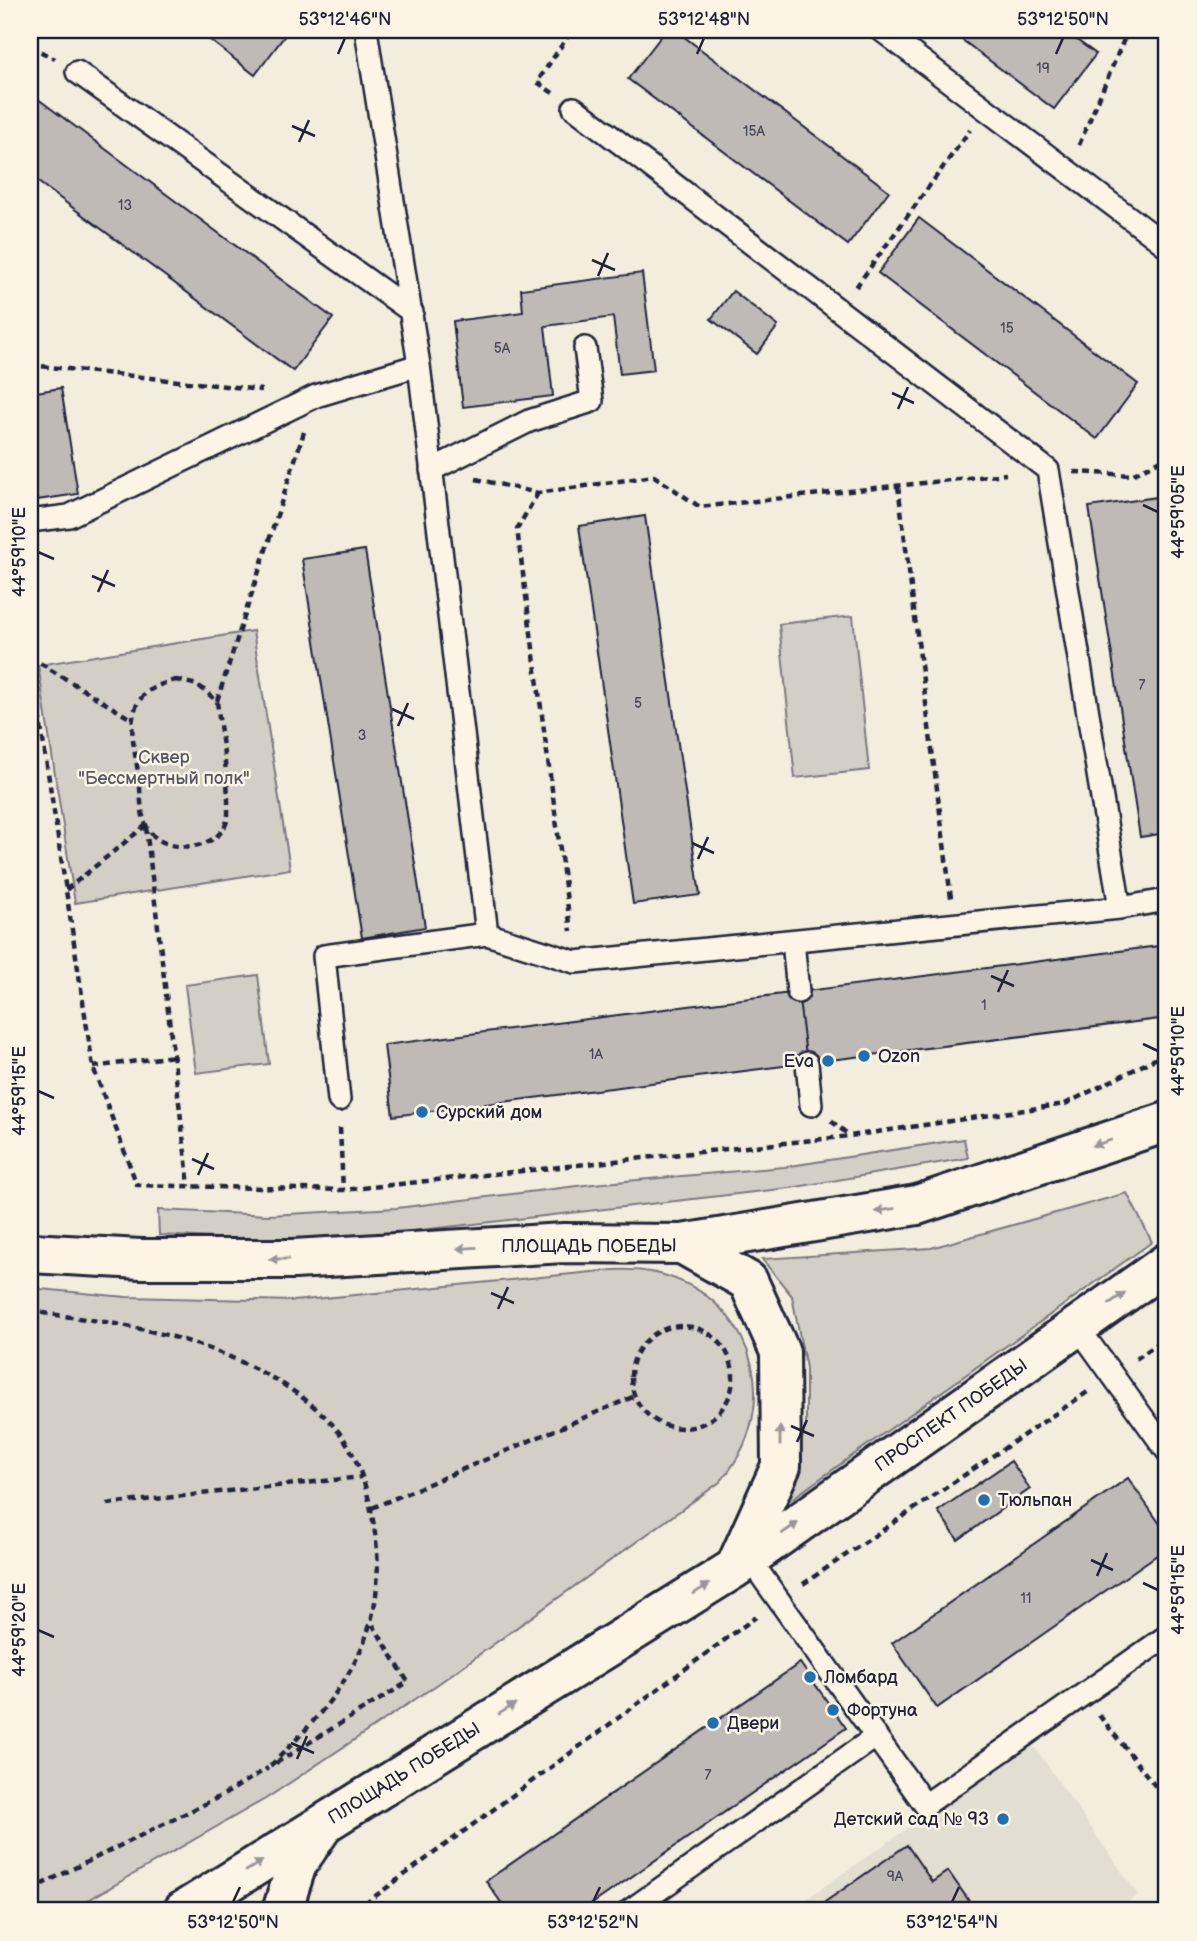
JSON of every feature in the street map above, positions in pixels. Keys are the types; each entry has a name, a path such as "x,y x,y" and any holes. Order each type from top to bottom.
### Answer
{"main road":[{"path":"682,1244 917,1205 1167,1122"},
{"name":"ПЛОЩАДЬ ПОБЕДЫ","path":"30,1253 141,1259 294,1259 564,1243 682,1244 748,1281 780,1352 781,1466 742,1562 185,1908"},
{"name":"ПРОСПЕКТ ПОБЕДЫ","path":"742,1562 1167,1263"},
{"path":"282,1911 297,1864 325,1822"}],"lane":[{"path":"366,30 412,312 487,934"},
{"path":"881,30 1167,246"},
{"path":"77,72 412,312"},
{"path":"574,108 1048,470 1120,908"},
{"path":"431,470 529,421 592,401 585,348"},
{"path":"30,521 69,516 316,396 419,365"},
{"path":"338,1100 324,956 487,934 575,962 1120,908 1167,901"},
{"path":"793,941 798,992"},
{"path":"807,1063 811,1105"},
{"path":"1077,1326 1167,1451"},
{"path":"742,1562 925,1805 1167,1636"},
{"path":"629,1911 874,1738"}],"path":[{"path":"572,30 537,82 574,108"},
{"path":"1069,170 1128,30"},
{"path":"839,311 986,108"},
{"path":"30,365 316,396 217,701 229,817 216,836 199,846 180,848 160,841 146,826"},
{"path":"431,470 538,493 654,476 700,507 1048,470 1132,475 1167,457"},
{"path":"898,486 955,925"},
{"path":"538,493 517,529 575,962"},
{"path":"30,656 131,719"},
{"path":"30,656 93,1067 137,1185 343,1191 850,1136 1065,1104 1167,1053"},
{"path":"190,1187 131,719 138,700 156,684 176,680 198,685 217,701"},
{"path":"66,890 146,826"},
{"path":"93,1067 174,1056"},
{"path":"338,1100 343,1191"},
{"path":"30,1311 173,1336 263,1374 311,1404 334,1426 348,1446 372,1508 379,1572 372,1624 338,1692 268,1768"},
{"path":"682,1326 701,1329 718,1341 729,1357 733,1377 729,1396 713,1417 701,1423 682,1427 662,1423 646,1412 635,1396 631,1377 635,1357 646,1340 662,1330 682,1326"},
{"path":"372,1508 635,1396"},
{"path":"107,1504 361,1477"},
{"path":"30,1890 225,1794 408,1682 372,1624"},
{"path":"1083,1695 1167,1801"}],"shaded area":[{"name":"Детский сад № 93","path":"1031,1742 1138,1895 1115,1911 789,1911"}],"green space":[{"path":"853,616 869,770 795,778 779,624"},
{"name":"Сквер \"Бессмертный полк\"","path":"253,631 290,869 75,903 38,665"},
{"path":"258,975 269,1064 196,1073 185,985"},
{"path":"964,1139 968,1158 790,1188 403,1232 276,1241 159,1235 158,1210 270,1215 397,1208 593,1184 784,1167"},
{"path":"1127,1193 1152,1242 786,1503 806,1424 806,1368 792,1296 762,1259 931,1248"},
{"path":"613,1270 656,1273 692,1287 721,1309 742,1338 753,1372 754,1409 743,1446 720,1482 438,1684 267,1798 69,1911 30,1911 30,1288 126,1297 293,1301"}],"building":[{"path":"197,30 289,30 255,75"},
{"path":"666,30 675,30 889,191 848,245 628,79"},
{"path":"949,30 1063,30 1096,54 1054,109"},
{"path":"30,93 333,318 293,371 30,176"},
{"path":"919,218 1138,384 1097,439 878,273"},
{"path":"642,273 654,370 620,374 613,317 545,326 553,396 463,407 453,321 523,312 521,289"},
{"path":"733,291 778,326 757,354 711,319"},
{"path":"61,388 78,494 30,501 30,393"},
{"path":"1164,496 1167,515 1167,833 1140,837 1089,507"},
{"path":"645,516 700,895 633,904 579,526"},
{"path":"365,550 425,927 362,938 302,559"},
{"path":"1167,945 1167,1018 807,1063 798,992"},
{"path":"798,992 807,1063 393,1116 384,1045"},
{"name":"Тюльпан","path":"1011,1461 1030,1489 958,1540 938,1511"},
{"path":"1128,1478 1167,1534 1167,1548 937,1708 892,1643"},
{"path":"800,1663 846,1728 582,1911 507,1911 486,1881"},
{"path":"907,1845 932,1882 948,1871 976,1911 812,1911"}],"place":[{"name":"Ozon","path":"864,1056"},
{"name":"Eva","path":"828,1061"},
{"name":"Сурский дом","path":"422,1112"},
{"name":"Тюльпан","path":"984,1500"},
{"name":"Ломбард","path":"810,1677"},
{"name":"Фортуна","path":"833,1710"},
{"name":"Двери","path":"713,1723"},
{"name":"Детский сад № 93","path":"1003,1819"}]}
